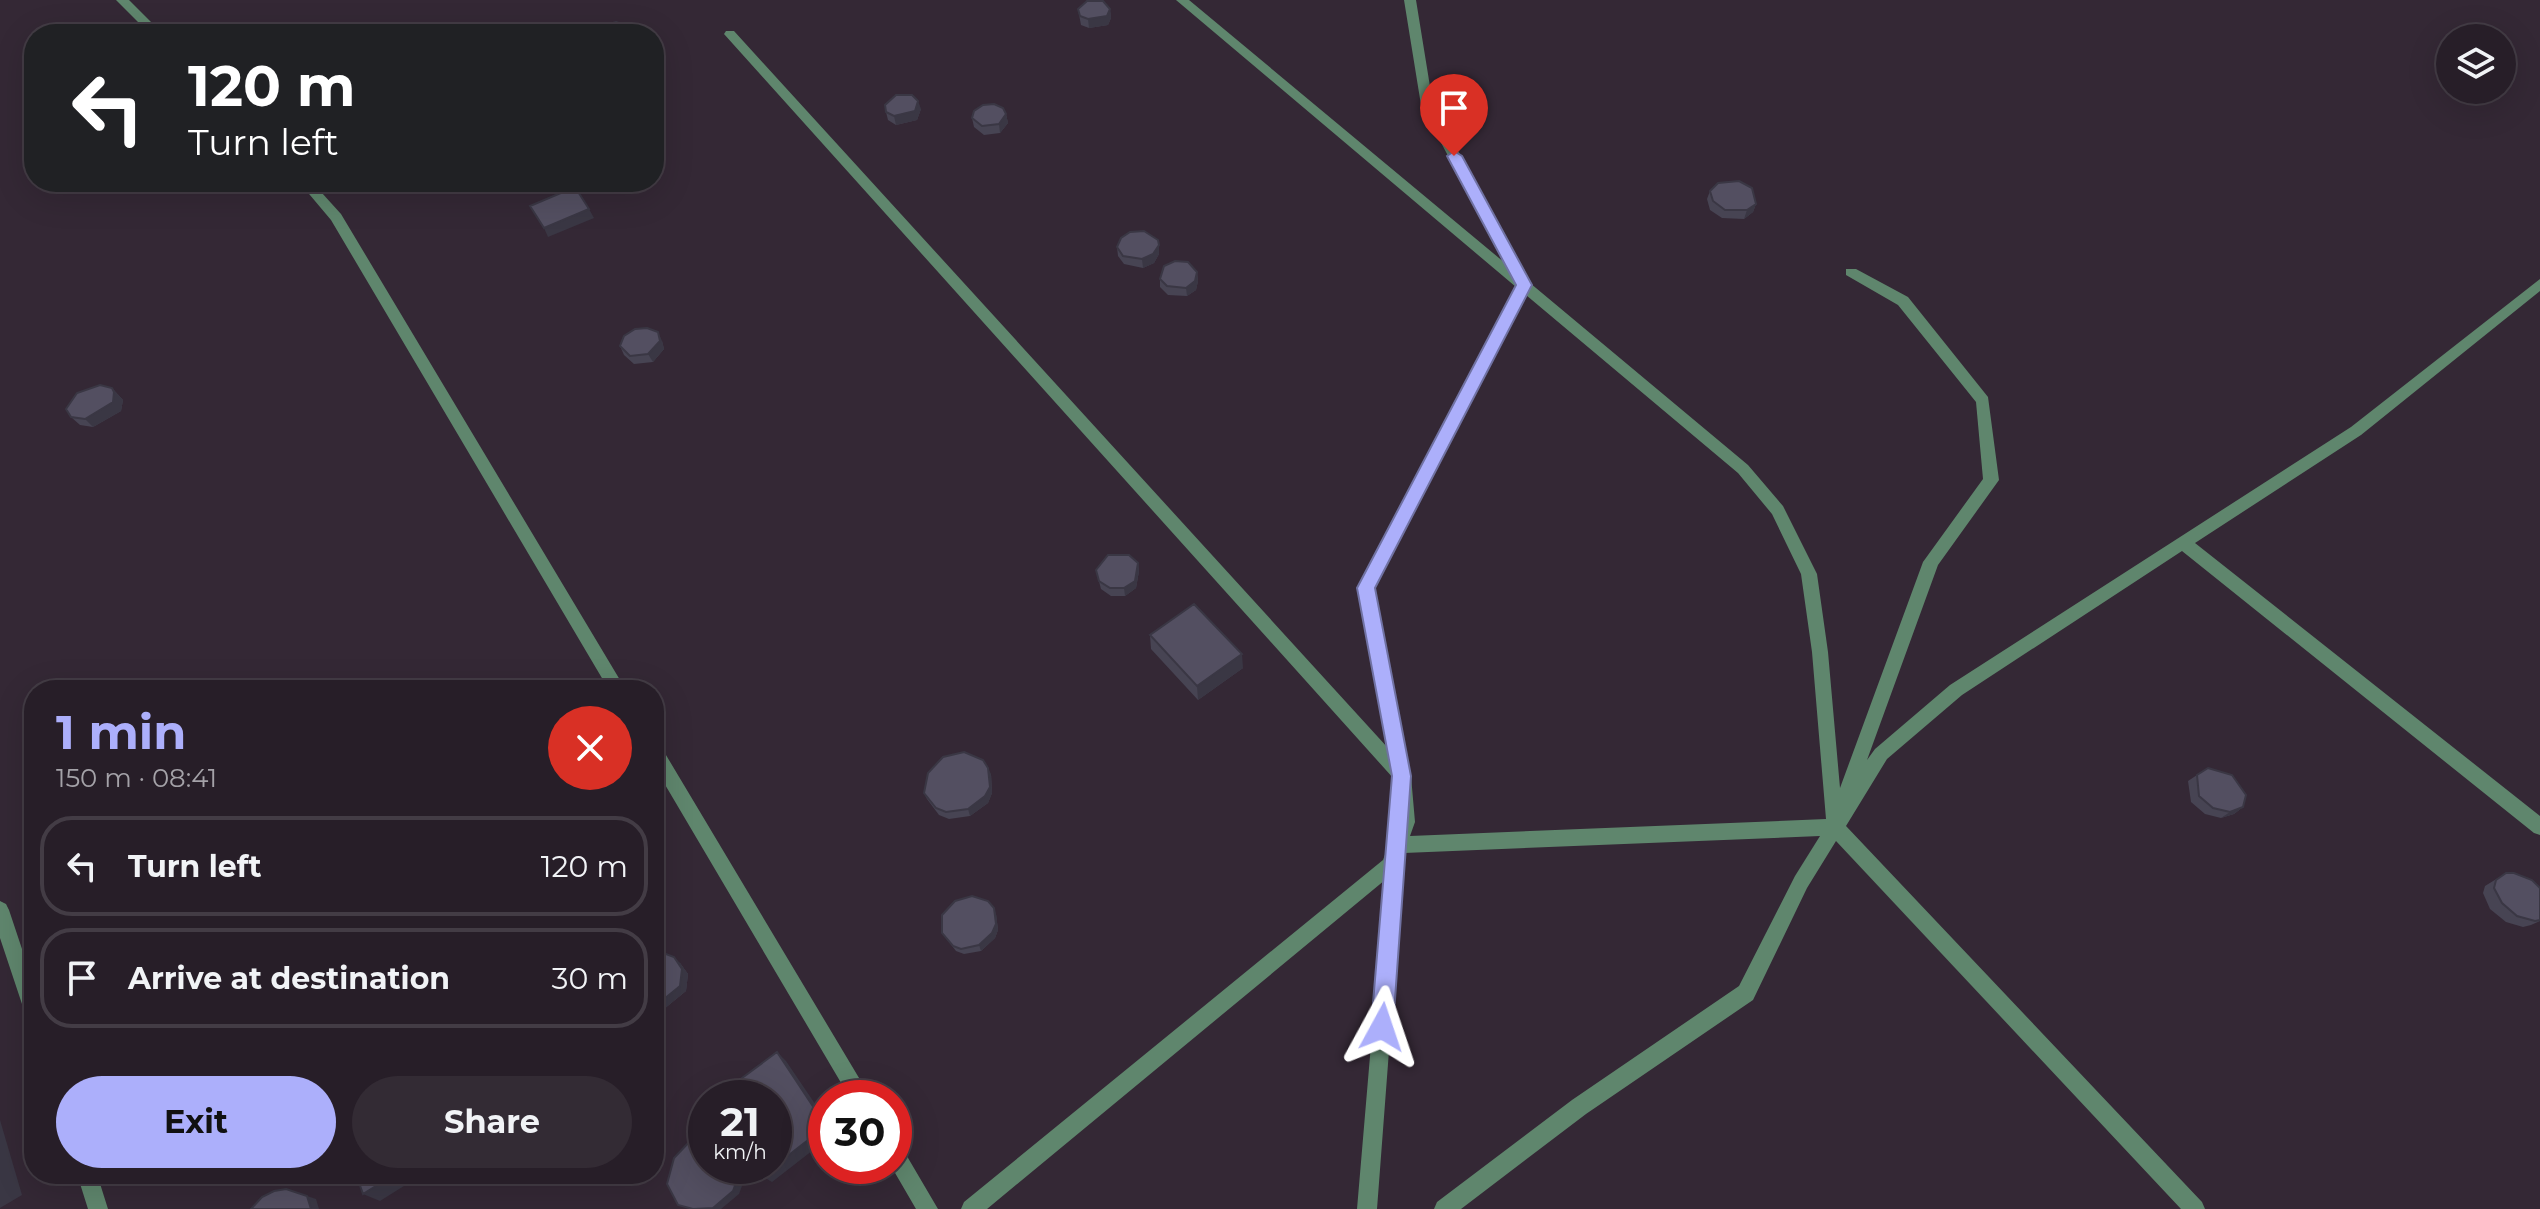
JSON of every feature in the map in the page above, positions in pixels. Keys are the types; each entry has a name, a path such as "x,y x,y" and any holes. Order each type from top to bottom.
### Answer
{"street":[{"path":"122,0 147,24"},
{"path":"1182,0 1743,469 1778,510 1809,574 1820,652 1835,827 2195,1209"},
{"path":"1410,0 1427,105 1524,285"},
{"path":"730,34 1402,776"},
{"path":"314,192 336,217 612,680"},
{"path":"1835,827 1931,562 1991,480 1983,401 1903,301 1851,272"},
{"path":"1444,1209 1579,1107 1746,993 1801,882 1881,754 1956,690 2356,431 2540,284"},
{"path":"971,1209 1390,865 1406,822 1402,776 1366,588 1524,285"},
{"path":"2183,543 2540,827"},
{"path":"664,767 850,1080"},
{"path":"1397,845 1835,827"},
{"path":"1367,1209 1397,845"},
{"path":"0,910 24,983"},
{"path":"912,1183 928,1209"},
{"path":"90,1184 98,1209"}],"building":[{"path":"1087,1 1103,1 1110,9 1107,16 1088,19 1080,16 1078,9"},
{"path":"896,95 912,95 918,101 915,111 894,116 886,112 885,105"},
{"path":"994,104 1003,108 1006,114 999,124 982,126 972,118 974,111 983,105"},
{"path":"1739,181 1752,188 1756,204 1747,210 1725,210 1713,201 1710,191 1718,183"},
{"path":"563,192 578,192 589,209 544,228 530,206"},
{"path":"1144,231 1158,240 1159,245 1153,254 1142,259 1123,256 1117,247 1121,238 1130,232"},
{"path":"1175,261 1188,262 1197,272 1195,281 1186,288 1167,286 1160,279 1164,266"},
{"path":"647,328 658,332 660,341 648,354 630,356 620,346 624,336 635,329"},
{"path":"100,385 112,388 113,402 85,419 71,417 66,409 77,393"},
{"path":"1108,555 1129,555 1138,563 1135,581 1124,588 1110,588 1099,581 1096,570"},
{"path":"1194,604 1242,654 1197,686 1150,635"},
{"path":"964,752 983,760 988,768 990,787 985,796 968,809 946,812 936,808 924,793 928,773 943,757"},
{"path":"2208,768 2232,775 2246,795 2243,807 2230,812 2213,808 2199,796 2197,775"},
{"path":"2506,873 2532,880 2540,888 2540,920 2517,916 2502,903 2494,888 2496,880"},
{"path":"972,896 988,901 994,908 996,924 992,933 979,945 961,949 953,946 942,933 942,915 955,901"},
{"path":"664,954 674,957 682,969 680,986 664,999"},
{"path":"777,1052 808,1099 808,1140 792,1153 792,1080 739,1080"},
{"path":"688,1143 688,1184 736,1184 733,1191 713,1208 693,1209 678,1205 667,1184 674,1158"},
{"path":"360,1184 379,1184 363,1194"},
{"path":"286,1189 307,1196 311,1209 251,1209 262,1197"}],"route":[{"path":"1382,1027 1402,776 1366,588 1524,285 1454,156"}]}
